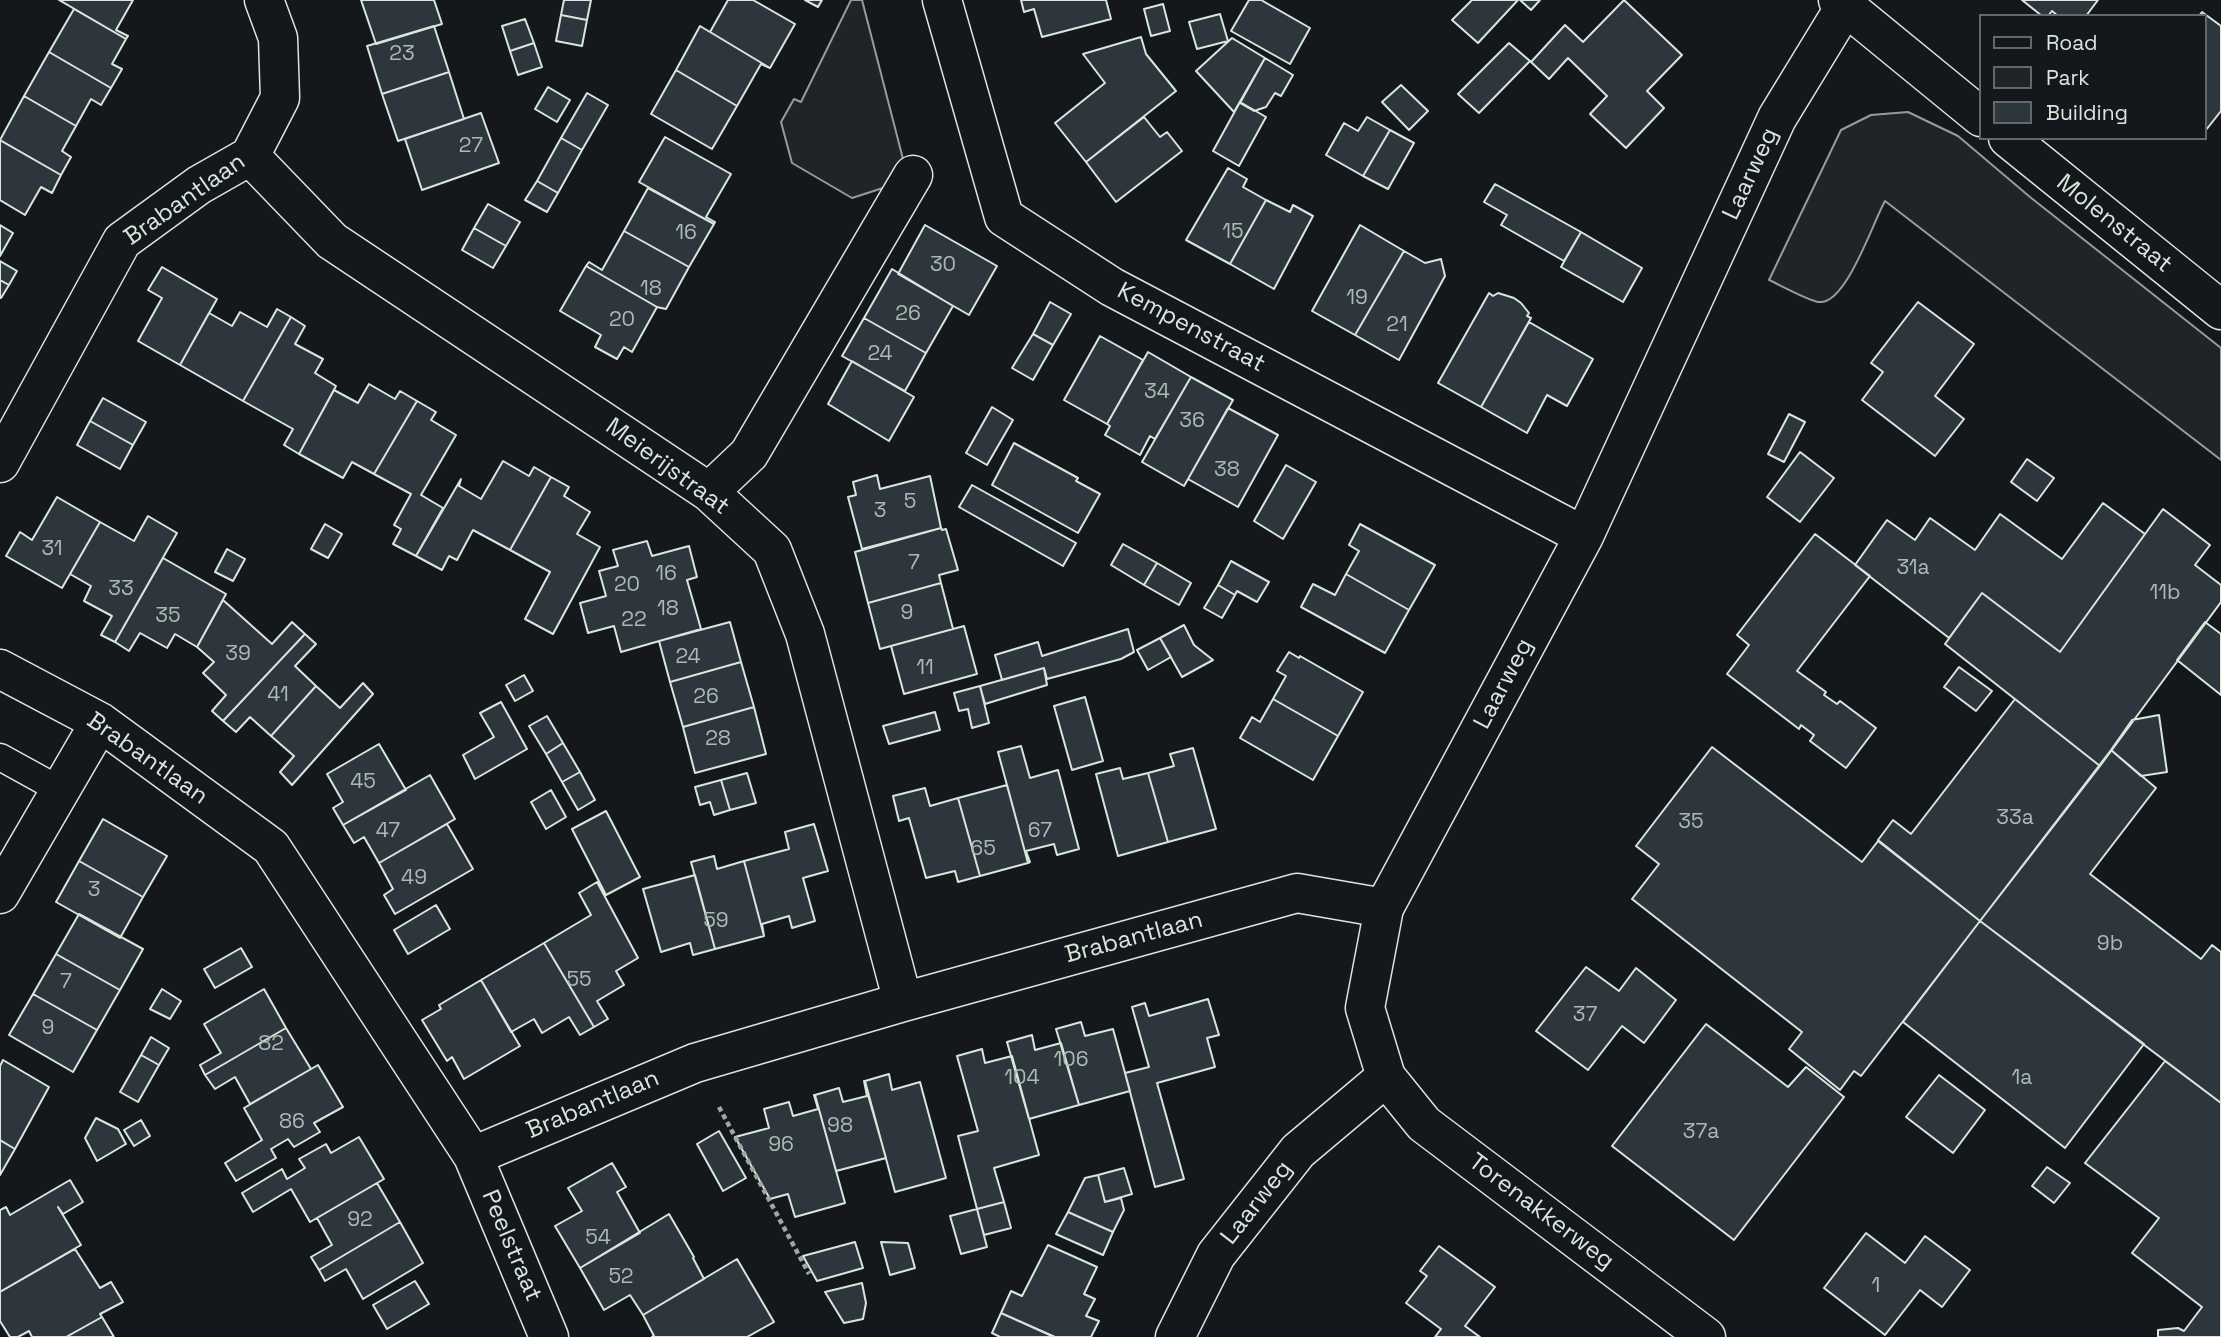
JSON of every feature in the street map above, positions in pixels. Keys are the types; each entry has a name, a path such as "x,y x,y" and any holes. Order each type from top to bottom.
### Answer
{"street":[{"name":"Brabantlaan","path":"0,464 122,241 199,185 250,156 280,98 278,38 264,0"},
{"name":"Kempenstraat","path":"942,0 1004,217 1112,287 1584,536"},
{"name":"Laarweg","path":"1175,1337 1216,1255 1298,1151 1386,1077 1365,1008 1384,908 1584,536 1777,118 1844,2"},
{"path":"1844,2 1980,116"},
{"name":"Molenstraat","path":"2010,140 2221,310"},
{"name":"Meierijstraat","path":"250,156 332,241 709,492 772,550 805,634 903,1002"},
{"path":"709,492 749,454 913,176"},
{"name":"Brabantlaan","path":"0,668 100,722 271,847 473,1156 695,1063 903,1002 1297,893 1384,908"},
{"path":"0,894 100,722"},
{"name":"Torenakkerweg","path":"1386,1077 1424,1124 1706,1337"},
{"name":"Peelstraat","path":"473,1156 549,1337"}],"lane":[{"path":"0,757 60,790"}],"path":[{"path":"695,1063 809,1274"}],"green space":[{"path":"851,0 862,0 903,159 886,187 852,198 792,163 781,122 794,99 801,102"},
{"path":"1908,112 1958,136 2030,197 2221,348 2221,460 1885,201 1849,277 1829,299 1814,301 1769,280 1841,130 1871,115"}],"building":[{"path":"59,0 133,0 116,30 128,36 126,39"},
{"path":"361,0 434,0 442,24 376,44"},
{"path":"564,0 591,0 587,20 561,15"},
{"path":"728,0 753,0 795,24 770,68 710,32"},
{"path":"805,0 822,0 818,7"},
{"path":"1021,0 1106,0 1111,19 1042,37 1034,9 1024,12"},
{"path":"1249,0 1261,0 1310,28 1290,64 1231,31"},
{"path":"1472,0 1518,0 1478,43 1452,20"},
{"path":"1520,0 1540,0 1531,10"},
{"path":"1624,0 1682,55 1647,91 1664,108 1626,148 1590,114 1607,96 1568,58 1549,79 1531,62 1565,25 1583,42"},
{"path":"2022,0 2098,0 2088,14 2056,14 2052,11 2050,14 2040,14"},
{"path":"1163,4 1170,31 1151,36 1144,9"},
{"path":"74,9 126,39 112,64 122,69 111,88 49,52"},
{"path":"1220,14 1228,41 1197,49 1189,22"},
{"path":"561,15 587,20 582,46 556,41"},
{"path":"2207,16 2221,26 2221,111 2207,129"},
{"path":"525,19 534,43 510,51 502,26"},
{"path":"434,26 449,72 382,94 367,46"},
{"path":"700,26 770,68 761,64 737,106 676,70"},
{"path":"1141,37 1146,54 1176,91 1086,162 1055,123 1105,83 1083,54"},
{"path":"1232,38 1265,58 1234,112 1196,71"},
{"path":"534,43 542,67 518,75 510,51"},
{"path":"1509,43 1530,61 1479,113 1458,94"},
{"path":"49,52 111,88 101,105 91,99 76,126 24,96"},
{"path":"1265,58 1293,75 1281,96 1275,93 1266,107 1254,111 1240,103"},
{"path":"676,70 737,106 712,149 651,114"},
{"path":"449,72 464,119 398,141 382,94"},
{"path":"1401,85 1428,111 1409,130 1382,102"},
{"path":"548,87 570,100 557,122 535,109"},
{"path":"587,93 608,105 582,150 561,138"},
{"path":"24,96 76,126 62,151 71,157 61,175 0,140"},
{"path":"1240,102 1266,117 1239,166 1213,151"},
{"path":"481,113 499,163 422,190 405,139"},
{"path":"1144,117 1160,137 1167,132 1182,151 1116,202 1086,162"},
{"path":"1367,117 1390,130 1363,176 1326,155 1344,123 1358,131"},
{"path":"1390,130 1414,143 1388,189 1363,176"},
{"path":"665,137 731,174 706,217 715,222 714,224 639,182"},
{"path":"561,138 582,150 558,193 537,181"},
{"path":"0,140 61,175 52,193 41,187 25,215 0,200"},
{"path":"1228,168 1247,179 1243,187 1266,200 1230,264 1186,240"},
{"path":"537,181 558,193 547,212 525,200"},
{"path":"1495,184 1581,232 1564,261 1501,225 1507,215 1484,202"},
{"path":"648,188 714,224 689,267 624,231"},
{"path":"1266,200 1290,212 1293,205 1313,216 1274,289 1230,264"},
{"path":"488,204 520,222 506,246 474,228"},
{"path":"0,225 13,233 0,256"},
{"path":"925,225 997,266 969,315 898,274"},
{"path":"1360,225 1404,251 1355,335 1312,311"},
{"path":"474,228 506,246 493,268 462,250"},
{"path":"624,231 689,267 666,309 657,307 586,266 589,262 602,270"},
{"path":"1581,232 1642,268 1623,302 1561,267"},
{"path":"1404,251 1425,263 1441,259 1445,276 1399,360 1355,335"},
{"path":"0,261 17,271 9,285 0,280"},
{"path":"586,266 657,307 632,352 624,347 617,359 595,347 601,335 560,311"},
{"path":"162,267 217,299 180,365 138,341 162,298 148,290"},
{"path":"892,269 953,306 926,353 864,318"},
{"path":"0,280 9,285 1,298 0,298"},
{"path":"1489,293 1493,296 1498,293 1514,298 1531,318 1481,407 1438,383"},
{"path":"1050,302 1071,314 1053,345 1033,334"},
{"path":"1918,302 1974,344 1935,396 1964,419 1935,456 1862,400 1883,372 1871,363"},
{"path":"277,309 291,317 243,401 180,365 209,313 232,326 240,312 267,327"},
{"path":"291,317 305,326 295,344 323,359 315,373 336,386 299,454 284,445 293,429 243,401"},
{"path":"864,318 926,353 905,391 842,356"},
{"path":"1529,322 1593,359 1567,406 1547,395 1527,433 1481,407"},
{"path":"1033,334 1053,345 1033,380 1012,368"},
{"path":"1100,336 1143,360 1107,424 1064,400"},
{"path":"1148,352 1191,377 1155,439 1150,436 1140,455 1105,435 1110,426 1107,424"},
{"path":"852,361 914,397 889,441 828,404"},
{"path":"1191,377 1233,400 1184,486 1142,462"},
{"path":"369,384 395,399 400,391 417,401 374,474 352,462 343,478 299,454 334,390 358,403"},
{"path":"103,398 146,422 133,445 90,421"},
{"path":"417,401 436,412 431,420 456,435 421,495 443,508 416,556 393,544 401,529 394,525 411,494 374,474"},
{"path":"992,407 1013,420 987,465 966,453"},
{"path":"1228,408 1278,435 1238,507 1188,479"},
{"path":"1789,414 1805,422 1784,462 1768,454"},
{"path":"90,421 133,445 120,469 77,445"},
{"path":"1014,443 1078,478 1076,481 1100,494 1078,533 992,485"},
{"path":"1800,452 1834,478 1800,522 1767,497"},
{"path":"2027,459 2054,478 2037,501 2011,482"},
{"path":"503,461 529,476 534,467 551,477 510,550 473,530 457,560 449,556 442,570 416,556 461,479 459,486 481,499"},
{"path":"1286,465 1316,482 1283,539 1254,521"},
{"path":"877,475 880,489 930,476 941,528 862,549 848,497 856,495 853,482"},
{"path":"551,477 569,487 564,496 590,512 577,534 600,547 553,634 525,619 550,572 510,550"},
{"path":"972,485 1076,543 1063,566 959,507"},
{"path":"57,497 100,522 62,588 6,556 20,532 32,540"},
{"path":"2103,503 2145,534 2060,652 1982,593 1949,638 1855,565 1887,520 1915,540 1930,518 1975,550 2000,514 2062,559"},
{"path":"2163,509 2210,545 2195,565 2221,585 2221,602 2100,766 1945,644 1982,593 2060,652"},
{"path":"148,516 177,533 115,642 101,635 112,616 84,601 91,586 70,574 100,522 134,541"},
{"path":"325,524 342,534 328,558 311,549"},
{"path":"1360,524 1435,565 1409,610 1346,574 1359,551 1349,545"},
{"path":"941,528 946,529 958,570 939,575 941,583 868,603 855,552"},
{"path":"1815,534 1870,576 1797,671 1826,692 1824,695 1837,704 1840,701 1876,728 1846,768 1810,741 1814,735 1801,725 1799,729 1727,674 1749,645 1737,635"},
{"path":"647,541 652,556 689,546 697,577 687,580 701,629 621,652 614,626 588,633 580,603 606,596 599,571 618,566 613,550"},
{"path":"1123,544 1157,563 1144,585 1111,565"},
{"path":"227,549 245,559 233,581 215,572"},
{"path":"163,558 226,594 197,647 175,634 167,648 140,633 129,651 115,642"},
{"path":"1231,561 1269,582 1257,602 1237,591 1235,595 1218,585"},
{"path":"1157,563 1191,583 1179,605 1144,585"},
{"path":"1346,574 1409,610 1385,653 1301,607 1313,584 1335,595"},
{"path":"941,583 953,629 880,649 868,603"},
{"path":"1218,585 1235,595 1222,618 1204,608"},
{"path":"223,600 272,644 292,622 305,634 223,721 212,711 226,695 203,673 214,662 197,647"},
{"path":"730,622 741,662 670,682 659,641"},
{"path":"2205,622 2221,634 2221,695 2177,660"},
{"path":"1184,625 1194,645 1213,660 1182,677 1160,638"},
{"path":"964,626 977,674 904,694 891,646"},
{"path":"1128,629 1134,652 1121,659 1047,679 1044,668 1002,680 995,655 1038,642 1042,656"},
{"path":"305,634 316,644 295,666 316,686 271,736 250,717 236,732 223,721"},
{"path":"1160,638 1171,657 1148,670 1137,650"},
{"path":"1289,652 1363,692 1338,736 1273,699 1286,676 1277,671"},
{"path":"741,662 754,707 683,727 670,682"},
{"path":"1959,667 1992,691 1976,711 1944,687"},
{"path":"1044,668 1047,685 985,704 980,686"},
{"path":"524,675 533,691 515,701 506,685"},
{"path":"363,683 373,694 292,785 280,772 294,756 271,736 316,686 340,708"},
{"path":"980,686 989,723 972,728 968,709 959,711 954,693"},
{"path":"1085,697 1103,761 1072,770 1054,706"},
{"path":"1273,699 1338,736 1313,780 1240,738 1252,717 1260,722"},
{"path":"2015,699 2100,766 1980,921 1878,840 1893,820 1911,834"},
{"path":"501,702 527,749 475,779 463,755 494,737 480,713"},
{"path":"754,707 766,754 695,773 683,727"},
{"path":"935,712 940,730 889,744 883,726"},
{"path":"2159,715 2167,772 2141,776 2111,750 2132,720"},
{"path":"547,716 563,743 546,754 529,726"},
{"path":"563,743 580,772 562,782 546,754"},
{"path":"379,744 406,790 343,825 333,808 343,802 327,774"},
{"path":"1021,746 1030,778 1058,770 1079,849 1057,855 1054,844 1026,851 1030,862 1028,863 998,752"},
{"path":"1712,747 1862,862 1878,841 1980,921 1861,1076 1854,1071 1840,1090 1789,1049 1802,1032 1632,899 1659,864 1636,846"},
{"path":"1193,748 1216,829 1168,842 1148,773 1174,766 1170,754"},
{"path":"2111,750 2156,788 2090,874 2201,959 2212,945 2221,952 2221,1103 1980,921"},
{"path":"1120,768 1123,779 1148,773 1168,842 1118,856 1096,774"},
{"path":"580,772 595,800 578,810 562,782"},
{"path":"747,773 756,803 730,810 721,780"},
{"path":"430,775 455,819 379,863 364,837 354,843 343,825"},
{"path":"721,780 730,810 714,815 710,802 700,805 695,787"},
{"path":"1007,785 1028,863 980,876 958,798"},
{"path":"925,788 930,806 958,798 980,876 958,882 955,871 926,878 909,818 899,821 893,796"},
{"path":"551,790 566,817 546,829 531,802"},
{"path":"606,811 640,877 606,895 572,829"},
{"path":"103,819 167,856 143,897 79,861"},
{"path":"447,824 473,869 395,914 384,895 393,889 379,863"},
{"path":"814,824 828,871 803,878 815,921 792,928 789,916 762,924 764,936 744,861 789,849 785,832"},
{"path":"714,856 717,869 744,861 764,936 715,949 691,862"},
{"path":"79,861 143,897 120,938 56,902"},
{"path":"695,875 715,949 693,955 690,943 661,952 643,889"},
{"path":"597,882 638,958 616,971 624,985 597,1001 608,1019 594,1027 544,943 591,915 579,893"},
{"path":"436,905 450,929 408,954 394,930"},
{"path":"79,914 143,949 120,990 56,954"},
{"path":"1980,921 2144,1044 2065,1148 1903,1022"},
{"path":"544,943 594,1027 580,1035 569,1017 542,1033 534,1019 511,1032 481,980"},
{"path":"241,948 252,967 215,988 204,969"},
{"path":"56,954 120,990 97,1030 33,994"},
{"path":"1586,967 1619,991 1636,968 1676,1000 1644,1043 1622,1026 1588,1070 1536,1031"},
{"path":"481,980 520,1046 464,1079 452,1057 447,1061 422,1020 441,1009 439,1005"},
{"path":"162,989 181,1001 170,1019 150,1009"},
{"path":"264,989 286,1028 205,1075 200,1065 221,1053 204,1024"},
{"path":"33,994 97,1030 73,1072 9,1035"},
{"path":"1208,999 1219,1035 1207,1038 1215,1067 1157,1083 1184,1179 1155,1187 1125,1073 1149,1067 1132,1007 1145,1003 1149,1016"},
{"path":"1081,1022 1085,1036 1113,1029 1130,1091 1079,1105 1056,1029"},
{"path":"1706,1024 1788,1087 1806,1067 1844,1097 1734,1240 1612,1146"},
{"path":"286,1028 311,1069 250,1104 235,1077 215,1089 205,1075"},
{"path":"1032,1035 1035,1050 1061,1043 1079,1105 1029,1119 1007,1042"},
{"path":"151,1037 169,1048 159,1065 141,1055"},
{"path":"982,1049 985,1063 1012,1056 1039,1155 994,1168 1004,1202 977,1209 958,1136 978,1131 957,1056"},
{"path":"141,1055 159,1065 138,1102 120,1092"},
{"path":"3,1060 49,1087 15,1149 0,1140 0,1066"},
{"path":"2165,1061 2221,1103 2221,1337 2158,1337 2158,1330 2178,1328 2184,1331 2202,1307 2132,1253 2159,1218 2085,1163"},
{"path":"318,1065 343,1107 314,1123 320,1132 294,1147 288,1139 271,1149 276,1158 236,1181 225,1163 262,1140 244,1108"},
{"path":"889,1074 892,1090 920,1082 946,1178 895,1192 865,1081"},
{"path":"1939,1075 1985,1110 1953,1153 1906,1117"},
{"path":"864,1081 886,1158 836,1171 815,1095 839,1088 843,1102 867,1096"},
{"path":"814,1095 845,1203 795,1217 788,1194 770,1199 735,1137 769,1128 764,1109 789,1102 793,1116 818,1109"},
{"path":"96,1118 118,1129 126,1144 97,1161 85,1138"},
{"path":"141,1120 150,1136 134,1146 124,1130"},
{"path":"719,1131 746,1178 723,1191 697,1144"},
{"path":"359,1137 384,1179 310,1222 291,1189 253,1212 242,1193 282,1169 287,1179 305,1168 299,1159 326,1144 331,1153"},
{"path":"0,1140 15,1149 0,1175"},
{"path":"612,1163 626,1187 617,1192 640,1233 580,1268 555,1226 582,1211 568,1188"},
{"path":"2047,1167 2070,1183 2054,1203 2032,1186"},
{"path":"1124,1168 1132,1194 1105,1202 1098,1175"},
{"path":"1098,1175 1105,1202 1121,1198 1124,1210 1113,1232 1068,1212 1085,1178"},
{"path":"70,1180 83,1202 63,1214 58,1207 81,1245 0,1292 0,1210 6,1207 10,1215"},
{"path":"377,1183 400,1222 319,1270 311,1257 332,1245 317,1218"},
{"path":"1004,1202 1011,1228 984,1235 977,1209"},
{"path":"977,1209 987,1247 961,1254 950,1216"},
{"path":"1068,1212 1113,1232 1103,1255 1056,1234"},
{"path":"669,1214 704,1279 643,1315 630,1295 604,1310 580,1268"},
{"path":"400,1222 423,1263 363,1299 346,1269 325,1281 319,1270"},
{"path":"1866,1233 1905,1263 1925,1236 1970,1270 1942,1307 1920,1290 1885,1335 1824,1288"},
{"path":"855,1242 863,1268 817,1281 803,1256"},
{"path":"881,1242 908,1243 915,1268 890,1275"},
{"path":"1048,1245 1097,1267 1084,1294 1095,1299 1086,1316 1099,1321 1091,1337 1055,1337 1001,1313 1011,1291 1022,1296"},
{"path":"1439,1246 1495,1287 1465,1326 1480,1337 1435,1337 1441,1329 1406,1303 1427,1276 1420,1271"},
{"path":"75,1249 100,1288 111,1282 123,1302 66,1337 32,1337 29,1331 18,1337 10,1337 0,1321 0,1292"},
{"path":"737,1259 774,1322 747,1337 652,1337 654,1336 643,1315"},
{"path":"415,1281 429,1304 387,1329 373,1305"},
{"path":"862,1283 866,1303 863,1319 844,1323 825,1292"},
{"path":"1001,1313 1054,1337 1000,1337 992,1333"},
{"path":"102,1317 114,1337 66,1337"}]}
